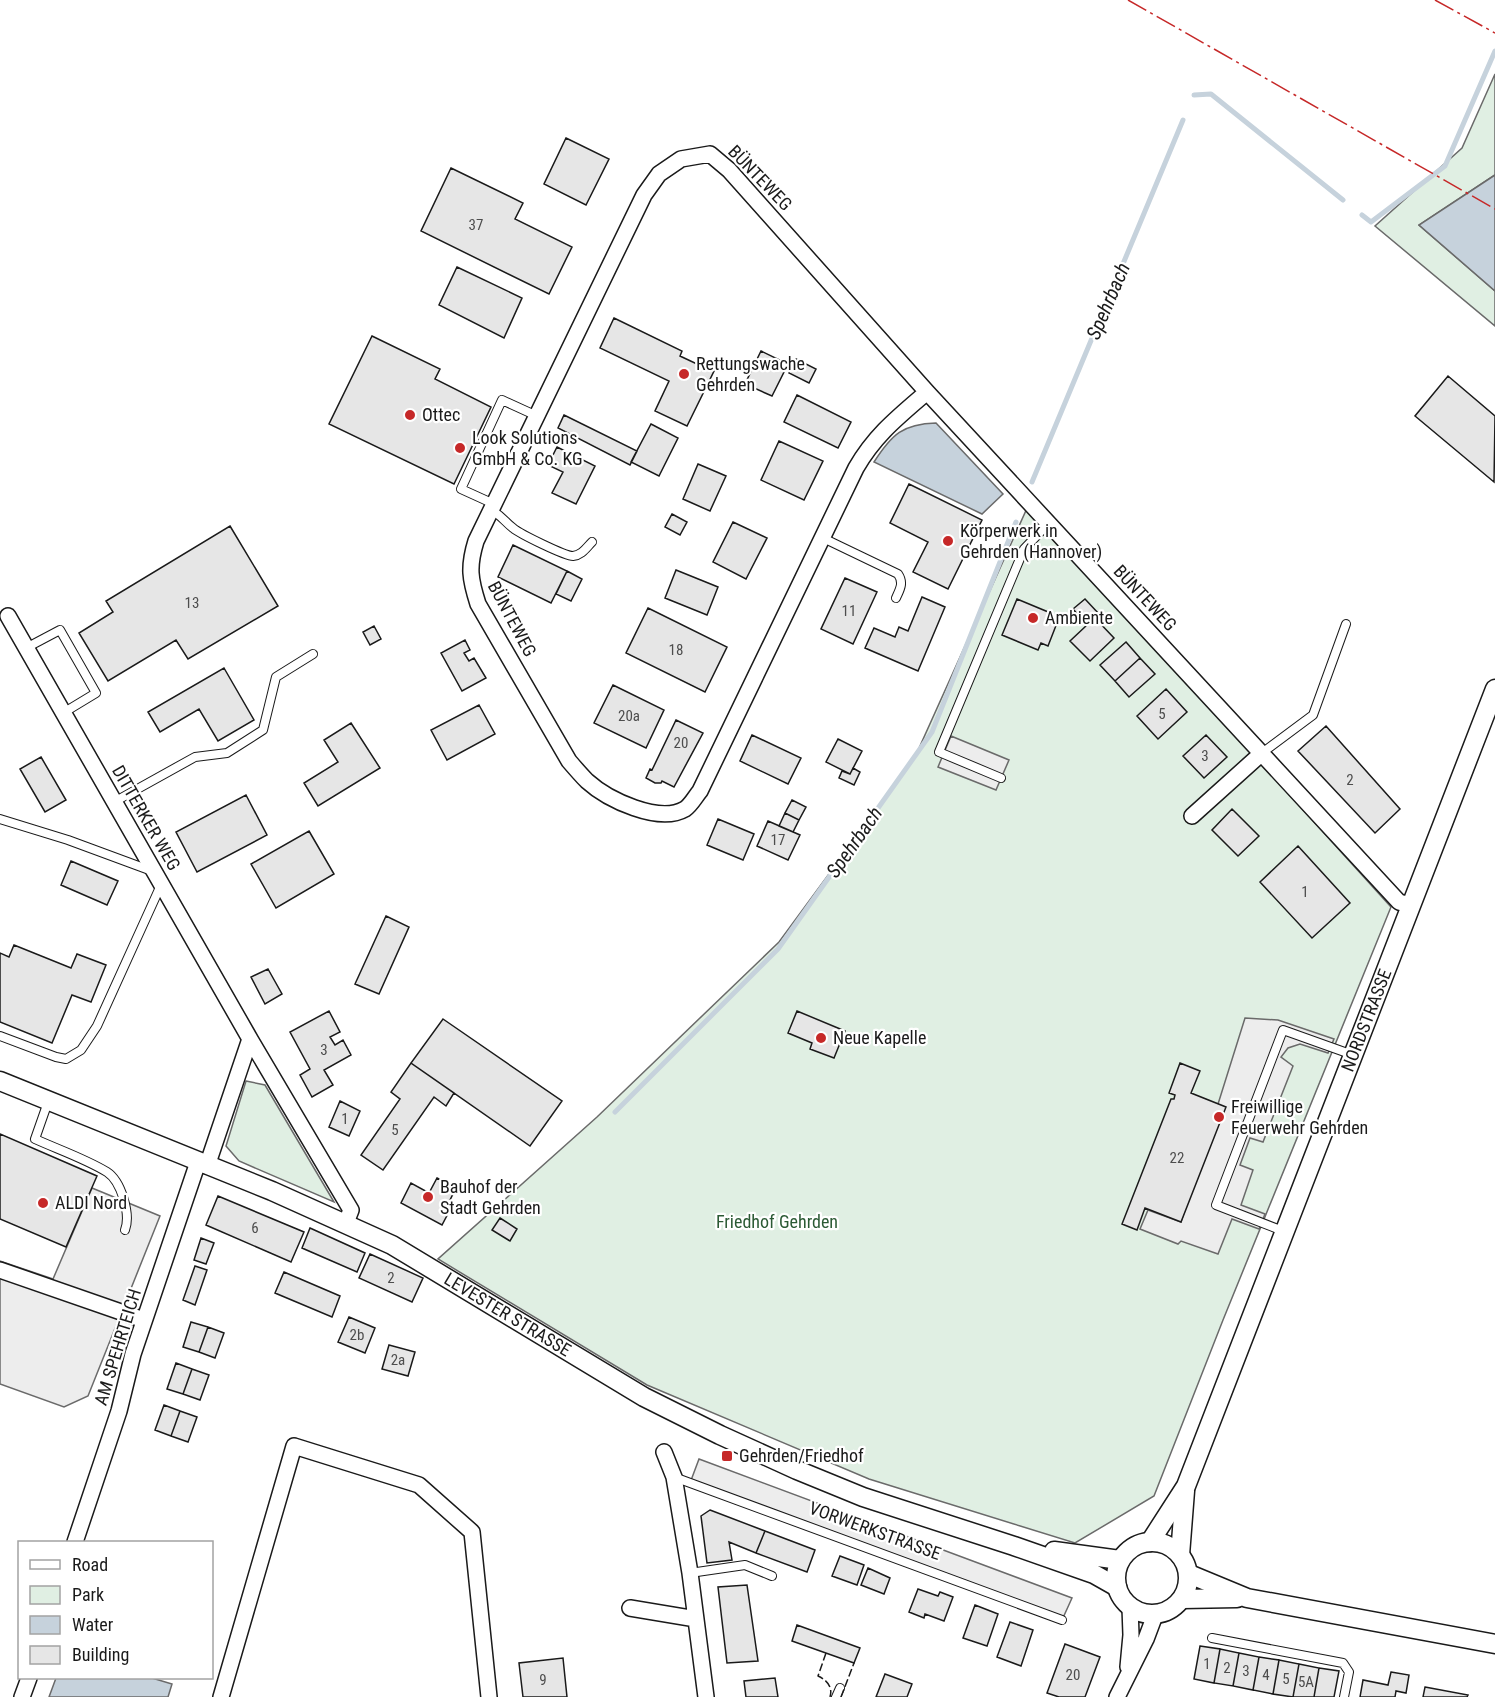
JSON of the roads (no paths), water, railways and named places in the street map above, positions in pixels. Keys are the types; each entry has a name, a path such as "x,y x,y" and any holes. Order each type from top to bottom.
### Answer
{"street":[{"name":"BÜNTEWEG","path":"927,392 869,446 699,791 687,808 670,815 650,813 617,800 589,783 568,761 478,604 471,582 470,562 476,541 644,195 659,174 681,159 710,154 729,170 927,392 1399,902 1410,905"},
{"name":"DITTERKER WEG","path":"8,616 157,878 351,1210 346,1223"},
{"name":"NORDSTRASSE","path":"1150,1542 1185,1486 1495,689"},
{"path":"1192,816 1262,753"},
{"path":"203,1164 250,1039"},
{"name":"LEVESTER STRASSE","path":"0,1081 346,1223 408,1254 644,1396 720,1435 863,1497 1094,1574 1117,1587"},
{"name":"AM SPEHRTEICH","path":"75,1541 119,1412 144,1320 203,1164"},
{"path":"0,1270 144,1320"},
{"path":"221,1697 294,1446 419,1485 472,1533 489,1697"},
{"path":"664,1452 674,1477 690,1573 706,1697"},
{"name":"NORDSTRASSE","path":"1180,1555 1185,1486"},
{"path":"1161,1543 1172,1547 1180,1555 1189,1574 1188,1586 1182,1599 1169,1611 1155,1615 1130,1607 1117,1587 1117,1570 1120,1560 1129,1550 1139,1544 1161,1543"},
{"name":"LEVESTER STRASSE","path":"1014,1546 1120,1560"},
{"path":"1189,1574 1247,1598 1495,1644"},
{"path":"1182,1599 1247,1598"},
{"path":"1127,1675 1131,1635 1130,1607"},
{"path":"630,1608 696,1619"},
{"path":"1116,1697 1146,1639 1155,1615"},
{"path":"22,1697 28,1679"}],"lane":[{"path":"537,416 502,400 461,489 493,507 513,528 528,538 572,556 582,553 592,542"},
{"path":"1001,778 939,752 1023,549 1049,523"},
{"path":"823,538 898,574 901,585 896,598"},
{"path":"1262,753 1313,715 1346,624"},
{"path":"26,648 60,630 96,693 63,713"},
{"path":"114,802 195,757 227,753 263,730 276,677 313,654"},
{"path":"0,819 68,840 157,878 97,1026 81,1050 66,1059 0,1036"},
{"path":"1285,1231 1216,1205 1283,1030 1353,1055"},
{"path":"48,1102 35,1139 109,1173 126,1202 128,1224 125,1230"},
{"name":"VORWERKSTRASSE","path":"674,1477 1062,1620"},
{"path":"690,1573 745,1565 772,1576"},
{"path":"1212,1638 1343,1663 1349,1672 1344,1697"}],"water":[{"path":"1495,175 1495,291 1419,225"},
{"path":"936,423 1003,494 982,514 874,462 899,432 915,426"},
{"path":"56,1679 155,1679 172,1684 168,1697 49,1697"}],"waterway":[{"name":"Spehrbach","path":"1362,215 1371,222 1445,166 1495,51"},
{"name":"Spehrbach","path":"1194,95 1211,94 1343,200"},
{"name":"Spehrbach","path":"1032,482 1183,120"},
{"name":"Spehrbach","path":"615,1112 778,949 932,732 1016,522"}],"place":[{"name":"Rettungswache Gehrden","path":"684,374"},
{"name":"Ottec","path":"410,415"},
{"name":"Look Solutions GmbH & Co. KG","path":"460,448"},
{"name":"Körperwerk in Gehrden (Hannover)","path":"948,541"},
{"name":"Ambiente","path":"1033,618"},
{"name":"Neue Kapelle","path":"821,1038"},
{"name":"Freiwillige Feuerwehr Gehrden","path":"1219,1117"},
{"name":"Bauhof der Stadt Gehrden","path":"428,1197"},
{"name":"ALDI Nord","path":"43,1203"},
{"name":"Gehrden/Friedhof","path":"727,1456"}],"park label":[{"name":"Friedhof Gehrden","path":"777,1222"}]}
